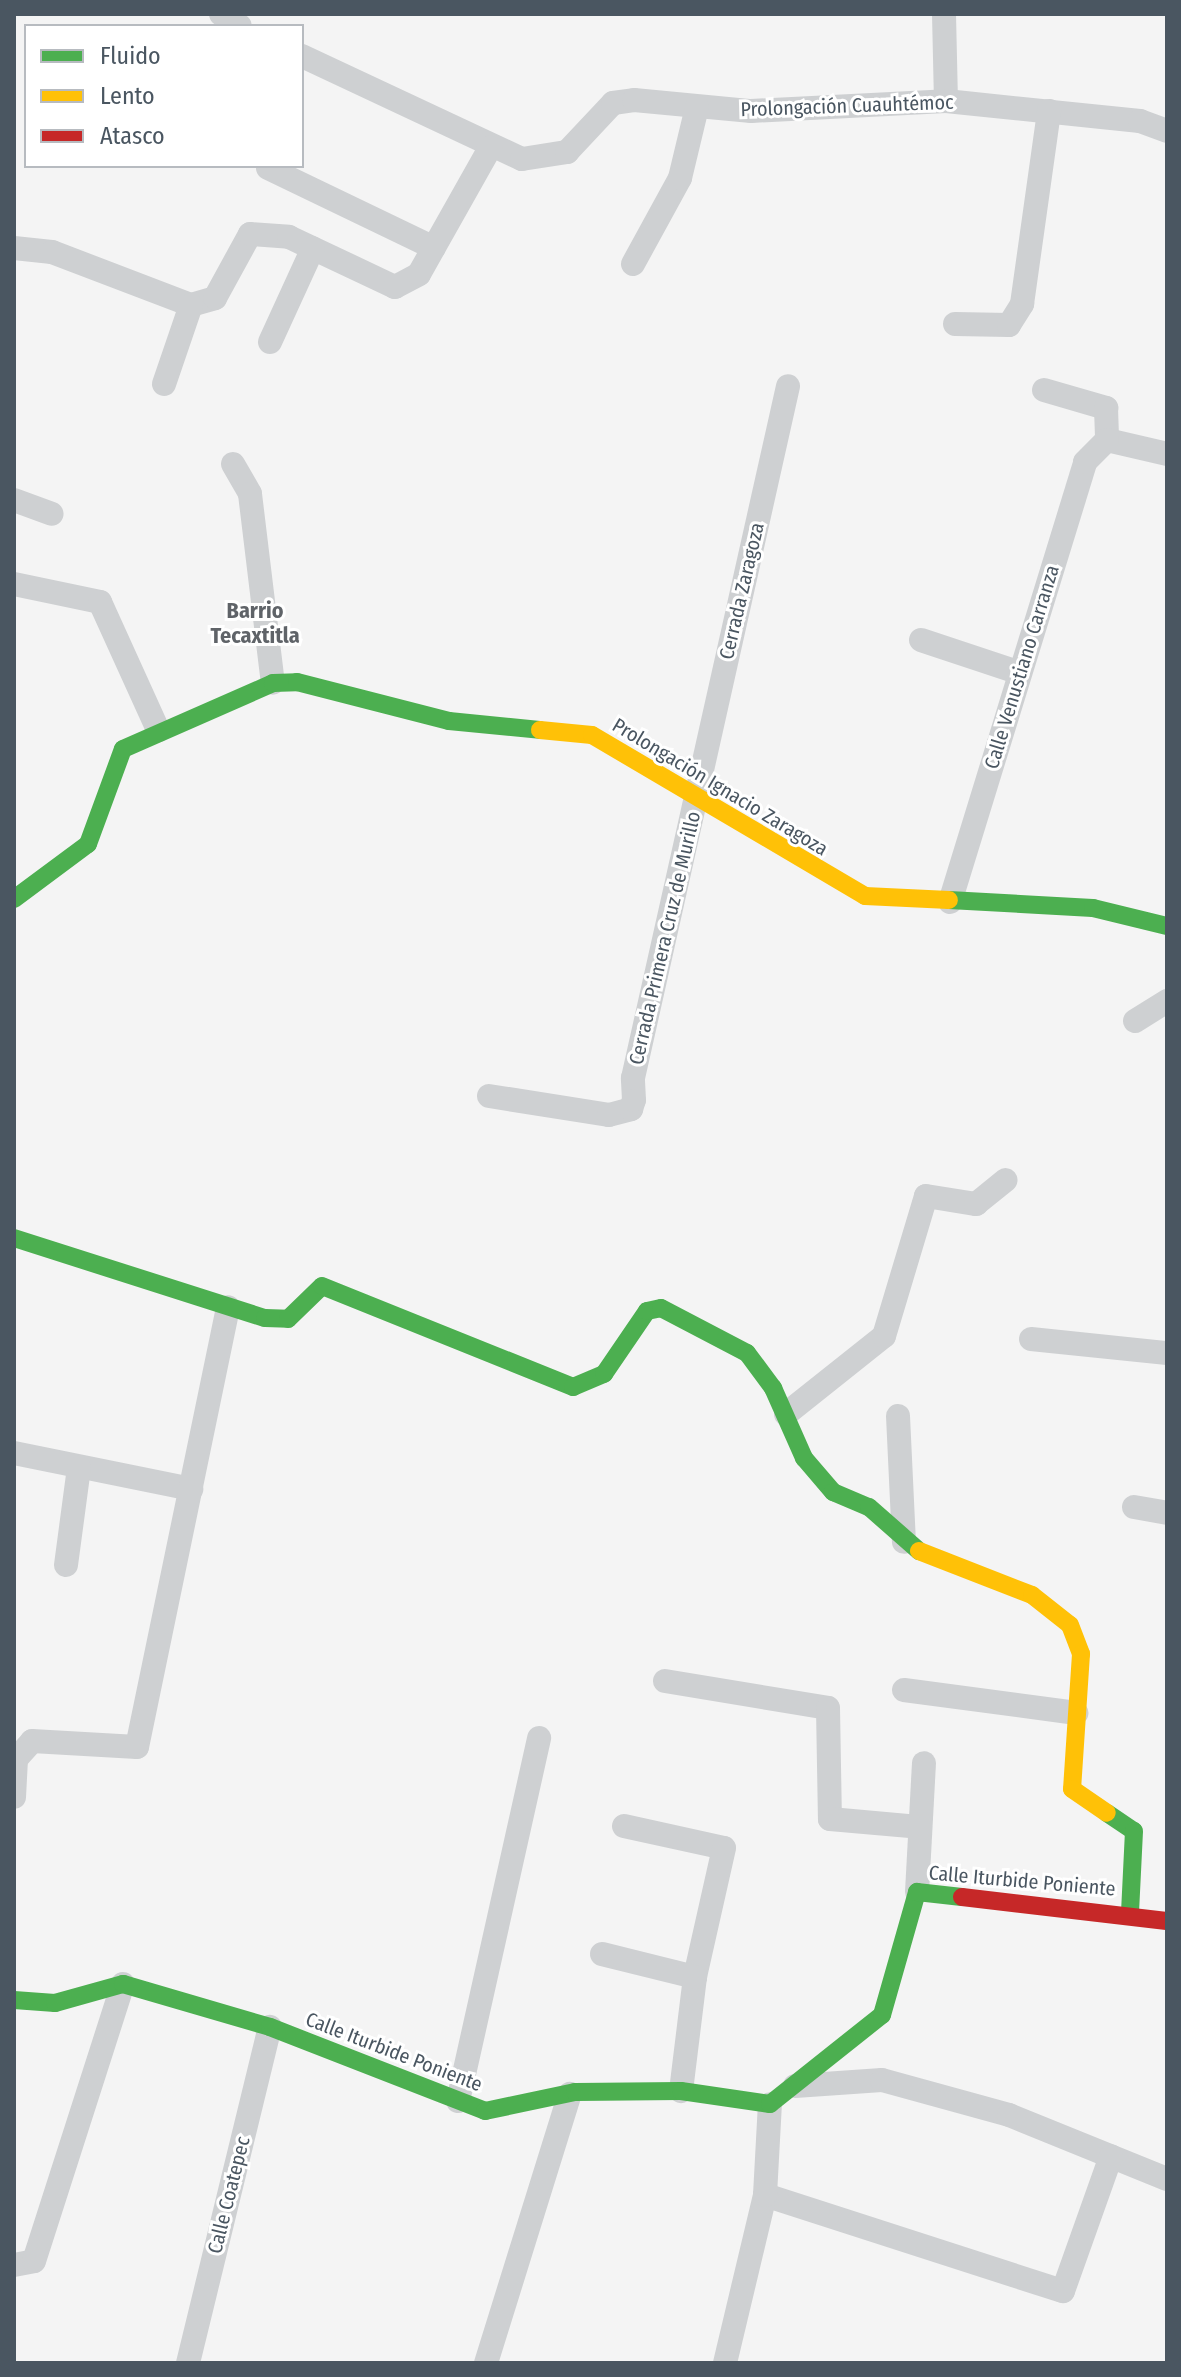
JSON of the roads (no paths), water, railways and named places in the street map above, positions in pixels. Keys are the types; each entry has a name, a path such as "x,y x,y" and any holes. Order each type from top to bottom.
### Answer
{"street":[{"path":"944,14 946,101"},
{"name":"Prolongación Cuauhtémoc","path":"304,57 490,148 545,160 567,152 613,103 804,110 946,101 1049,111 1167,131"},
{"path":"633,264 680,178 697,107"},
{"path":"955,324 1009,325 1022,304 1049,111"},
{"path":"14,248 52,252 191,305 215,298 250,234 289,237 395,287 419,274 490,148"},
{"path":"268,168 434,248"},
{"path":"270,342 313,248"},
{"path":"164,384 191,305"},
{"name":"Cerrada Zaragoza","path":"696,797 788,386"},
{"path":"1044,390 1106,408 1107,440 1167,454"},
{"name":"Calle Venustiano Carranza","path":"950,902 1085,462 1107,440"},
{"path":"233,464 250,494 273,683"},
{"path":"14,500 52,514"},
{"path":"14,584 100,602 158,730"},
{"path":"921,640 1020,673"},
{"name":"Prolongación Ignacio Zaragoza","path":"14,899 88,844 123,749 158,730 273,683 297,682 449,721 592,735 865,896 1093,908 1167,926"},
{"name":"Cerrada Primera Cruz de Murillo","path":"489,1096 621,1114 634,1100 633,1078 696,797"},
{"path":"1135,1021 1167,1001"},
{"path":"786,1414 884,1336 926,1196 976,1204 1006,1180"},
{"path":"14,1238 228,1307 288,1319 322,1286 573,1387 604,1374 647,1311 678,1314 747,1353 786,1414 819,1479 869,1507 904,1542 946,1568 1054,1608 1081,1654 1072,1789 1134,1831 1130,1913"},
{"path":"14,1797 16,1759 32,1741 137,1747 228,1307"},
{"path":"1031,1339 1167,1353"},
{"path":"898,1416 904,1542"},
{"path":"14,1453 191,1489"},
{"path":"66,1565 79,1468"},
{"path":"1134,1507 1167,1513"},
{"path":"665,1681 828,1708 830,1819 919,1827"},
{"path":"904,1690 1076,1713"},
{"path":"458,2101 539,1738"},
{"path":"917,1892 924,1763"},
{"path":"624,1826 724,1848 695,1977 681,2091"},
{"name":"Calle Iturbide Poniente","path":"123,1984 270,2027 485,2111 570,2094 681,2091 770,2104 882,2015 917,1892 1130,1913 1167,1921"},
{"path":"602,1954 695,1977"},
{"path":"14,2000 55,2003 123,1984"},
{"path":"14,2265 34,2261 123,1984"},
{"name":"Calle Coatepec","path":"188,2363 270,2027"},
{"path":"795,2086 882,2080 1009,2115 1167,2179"},
{"path":"486,2363 570,2094"},
{"path":"725,2363 765,2195 770,2104"},
{"path":"765,2195 1063,2291 1111,2156"}],"district":[{"name":"Barrio Tecaxtitla","path":"255,622"}]}
